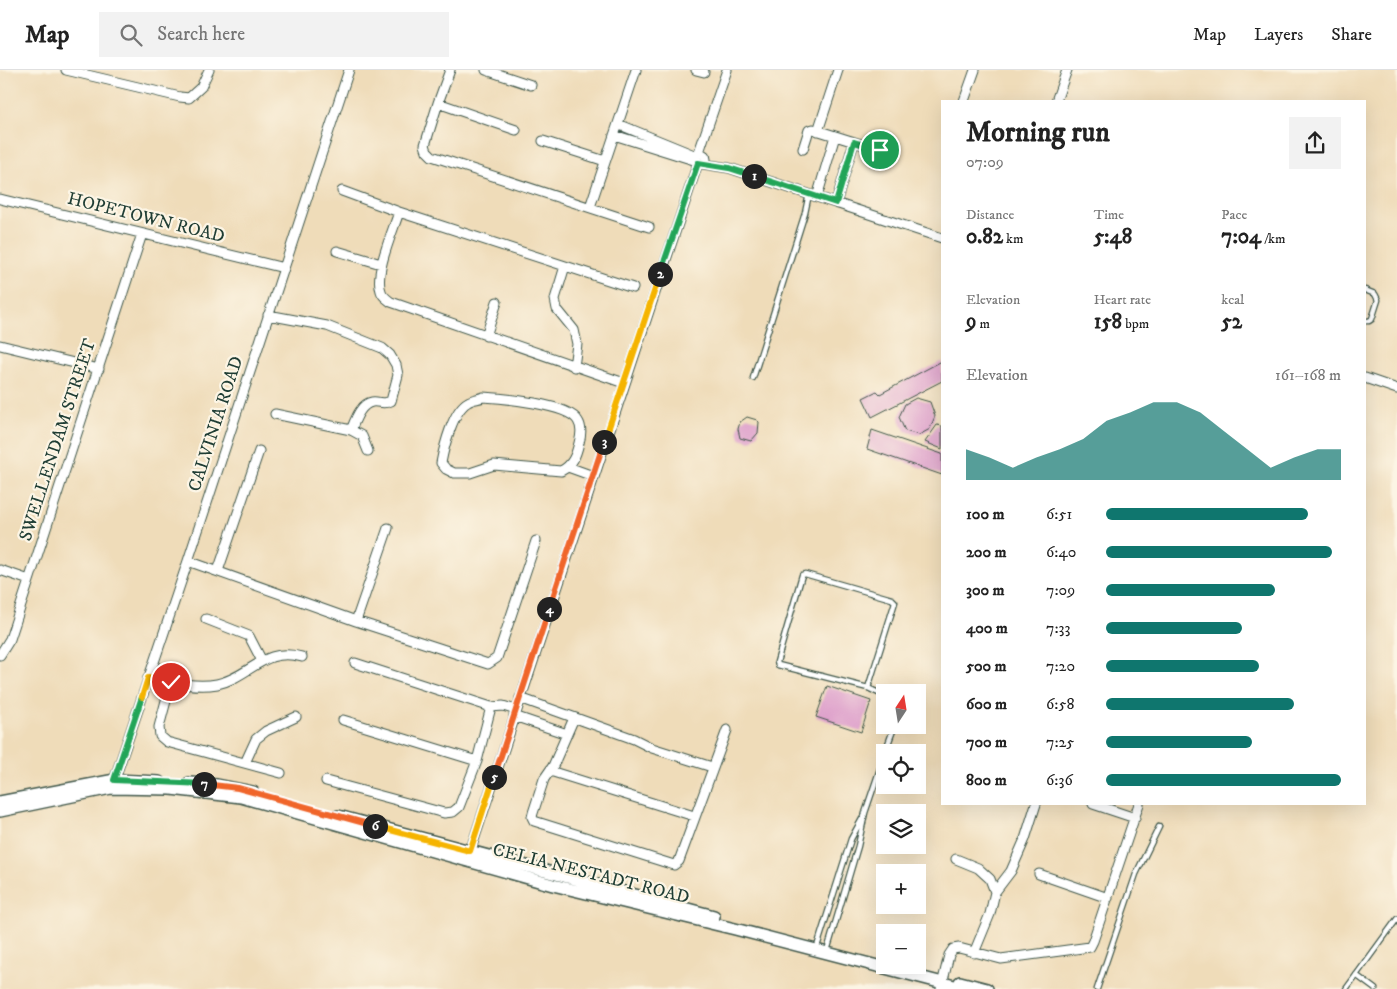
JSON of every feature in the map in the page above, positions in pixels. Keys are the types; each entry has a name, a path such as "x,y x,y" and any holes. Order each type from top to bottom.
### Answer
{"street":[{"path":"66,70 189,98 201,87 209,70"},
{"name":"CALVINIA ROAD","path":"113,784 349,70"},
{"path":"450,70 425,145 427,151 432,156 649,226"},
{"path":"486,70 530,85"},
{"path":"590,207 636,70"},
{"path":"469,856 593,476 700,158 726,70"},
{"path":"818,131 838,70"},
{"path":"964,100 975,70"},
{"path":"1056,100 1067,70"},
{"path":"438,103 516,130"},
{"path":"618,124 700,158 941,238"},
{"path":"803,149 809,130 813,129 880,150"},
{"path":"614,135 700,158"},
{"path":"813,196 835,136"},
{"path":"543,141 605,162"},
{"path":"836,203 854,142"},
{"path":"342,191 398,212 633,288"},
{"name":"HOPETOWN ROAD","path":"0,199 284,268"},
{"path":"398,212 381,264 380,290 383,296 391,302 624,383"},
{"name":"SWELLENDAM STREET","path":"0,655 10,639 142,234"},
{"path":"337,251 381,264"},
{"path":"565,266 555,299 557,309 574,330 577,344 574,367"},
{"path":"486,336 497,302"},
{"path":"268,315 327,326 382,348 390,355 396,365 398,375 391,401 385,404 371,402 364,406 351,430"},
{"path":"0,345 99,369"},
{"path":"1366,378 1397,389"},
{"path":"568,467 575,457 581,431 578,420 570,413 546,405 503,398 483,397 468,401 460,408 449,432 441,463 446,469 454,473 470,473 494,465 561,471 568,467 593,476"},
{"path":"275,414 351,430 362,436 368,451"},
{"path":"218,571 259,451"},
{"path":"356,621 388,528"},
{"path":"188,561 356,621 488,664 497,658 536,541"},
{"path":"0,570 29,580"},
{"path":"206,619 249,636 262,661"},
{"path":"148,678 171,682 219,684 262,661 281,654 290,653 302,657"},
{"path":"355,663 491,707 503,706 515,713 568,734"},
{"path":"171,682 159,727 160,736 167,742 281,773"},
{"path":"520,698 634,739 652,748 712,768"},
{"path":"326,781 444,813 453,812 459,807 477,761 491,707"},
{"path":"245,763 256,739 266,731 296,717"},
{"path":"574,718 553,766 544,779 532,817 534,821 674,865 678,861 727,730"},
{"path":"343,720 477,761"},
{"path":"550,770 694,816"},
{"name":"CELIA NESTADT ROAD","path":"0,802 113,784 241,797 469,856 553,885 876,960"},
{"name":"CELIA NESTADT ROAD","path":"0,811 113,784"},
{"path":"974,953 990,914 995,892 1011,871 1036,805"},
{"path":"1096,805 1135,818"},
{"path":"942,983 949,955 953,948 1001,959 1090,947 1094,941 1139,805"},
{"path":"956,859 978,868 990,879 995,892"},
{"path":"1039,874 1108,898"},
{"name":"CELIA NESTADT ROAD","path":"823,949 966,989"},
{"name":"CELIA NESTADT ROAD","path":"920,974 942,983 987,989"}],"lane":[{"path":"752,378 805,213 813,196"},
{"path":"1366,290 1375,294 1378,300 1372,319 1366,321"},
{"path":"868,688 895,602 892,599 805,574 802,576 777,662 778,665 868,688 876,692"},
{"path":"823,949 858,846 865,813 876,780"},
{"path":"823,949 851,839 865,813"},
{"path":"1097,989 1136,874 1159,827"},
{"path":"1346,989 1397,919"},
{"path":"1356,975 1375,989"}],"building":[{"path":"941,362 941,382 872,417 863,398 877,391 880,394"},
{"path":"916,398 930,402 935,416 930,429 919,435 905,431 899,417 905,404"},
{"path":"747,417 759,422 758,433 751,441 740,438 738,429 740,422"},
{"path":"937,425 941,426 941,449 925,442"},
{"path":"872,430 941,454 941,475 867,449"},
{"path":"827,686 871,701 861,732 816,717"}],"route":[{"path":"171,682 148,678 114,780 174,782 238,788 470,851 660,272 698,163 729,168 836,203 854,142 880,150"}]}
